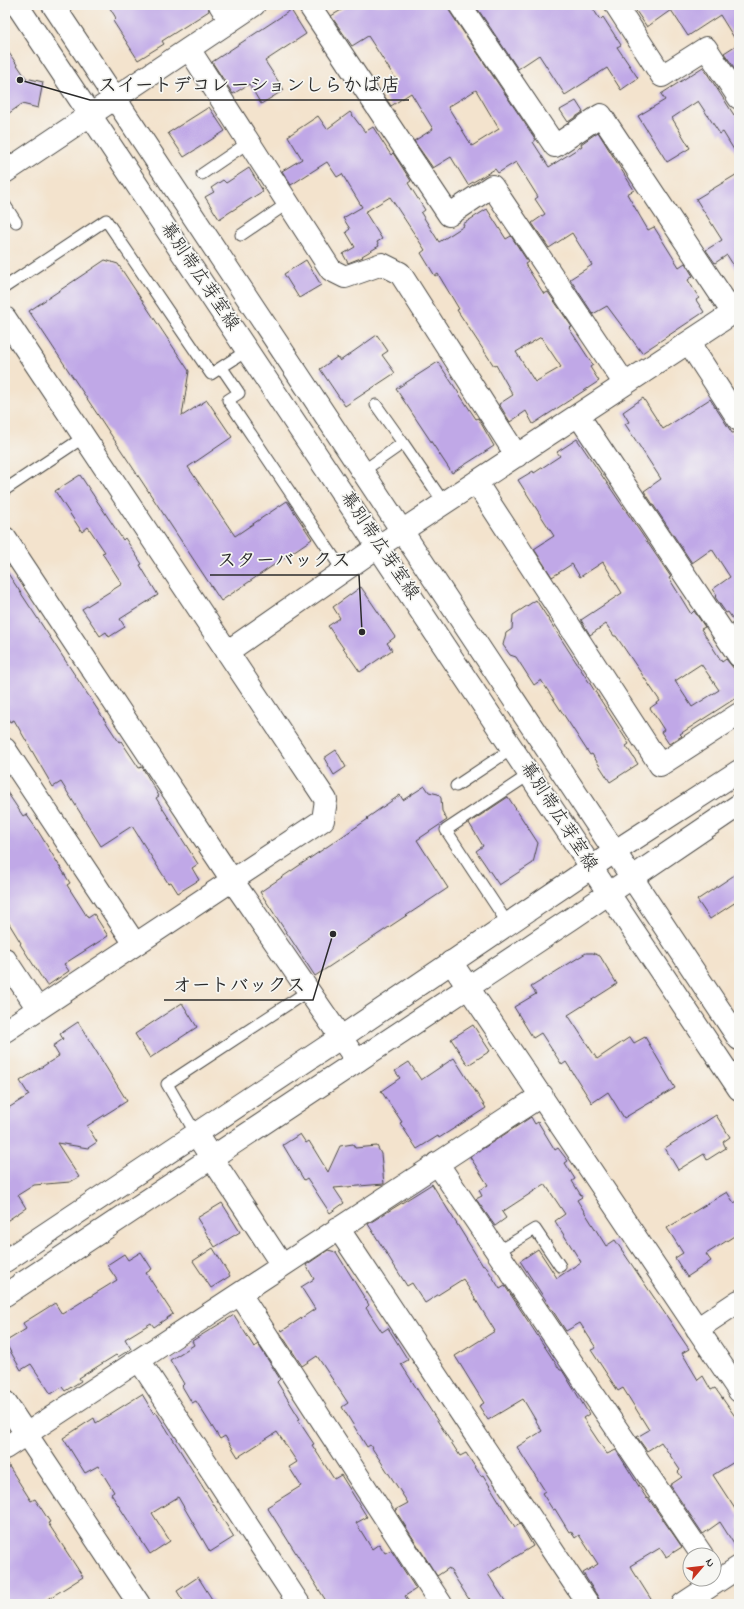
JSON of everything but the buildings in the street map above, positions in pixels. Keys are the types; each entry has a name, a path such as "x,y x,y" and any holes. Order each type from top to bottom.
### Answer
{"street":[{"name":"幕別帯広芽室線","path":"17,5 379,546 739,1089"},
{"name":"幕別帯広芽室線","path":"53,5 403,530 614,852 739,1039"},
{"path":"5,172 189,48 225,13 254,5"},
{"path":"309,5 449,215 492,186 625,384"},
{"path":"227,652 379,546 736,311 600,115 555,146 460,5"},
{"path":"616,5 662,76 706,48 739,98"},
{"path":"189,48 331,270 345,277 382,264 400,273 517,456"},
{"path":"5,318 326,800 323,820 5,1031"},
{"path":"689,343 739,420"},
{"path":"578,416 739,656"},
{"path":"476,482 660,765 739,714"},
{"path":"5,538 232,880 357,1061"},
{"path":"5,749 136,944"},
{"path":"5,1261 340,1038 614,852 739,771"},
{"path":"5,1295 739,805"},
{"path":"5,959 38,1009"},
{"path":"451,962 542,1095 739,1391"},
{"path":"5,1448 542,1095"},
{"path":"196,1134 282,1265"},
{"path":"437,1163 697,1547"},
{"path":"338,1228 588,1604"},
{"path":"240,1294 441,1604"},
{"path":"698,1329 739,1301"},
{"path":"139,1360 299,1604"},
{"path":"5,1402 139,1604"},
{"path":"722,1574 739,1567"},
{"path":"683,1604 704,1587"}],"lane":[{"path":"202,174 249,142"},
{"path":"240,235 288,203"},
{"path":"5,205 16,222"},
{"path":"5,287 106,220 211,374 248,350"},
{"path":"222,368 238,393 228,400 343,571"},
{"path":"376,406 444,503"},
{"path":"6,489 84,437"},
{"path":"363,471 403,443"},
{"path":"456,786 513,748"},
{"path":"508,924 446,830 530,774"},
{"path":"196,1134 167,1084 308,991"},
{"path":"497,1252 535,1229 560,1266"}],"place":[{"name":"スイートデコレーションしらかば店","path":"20,80"},
{"name":"スターバックス","path":"362,632"},
{"name":"オートバックス","path":"333,934"}]}
